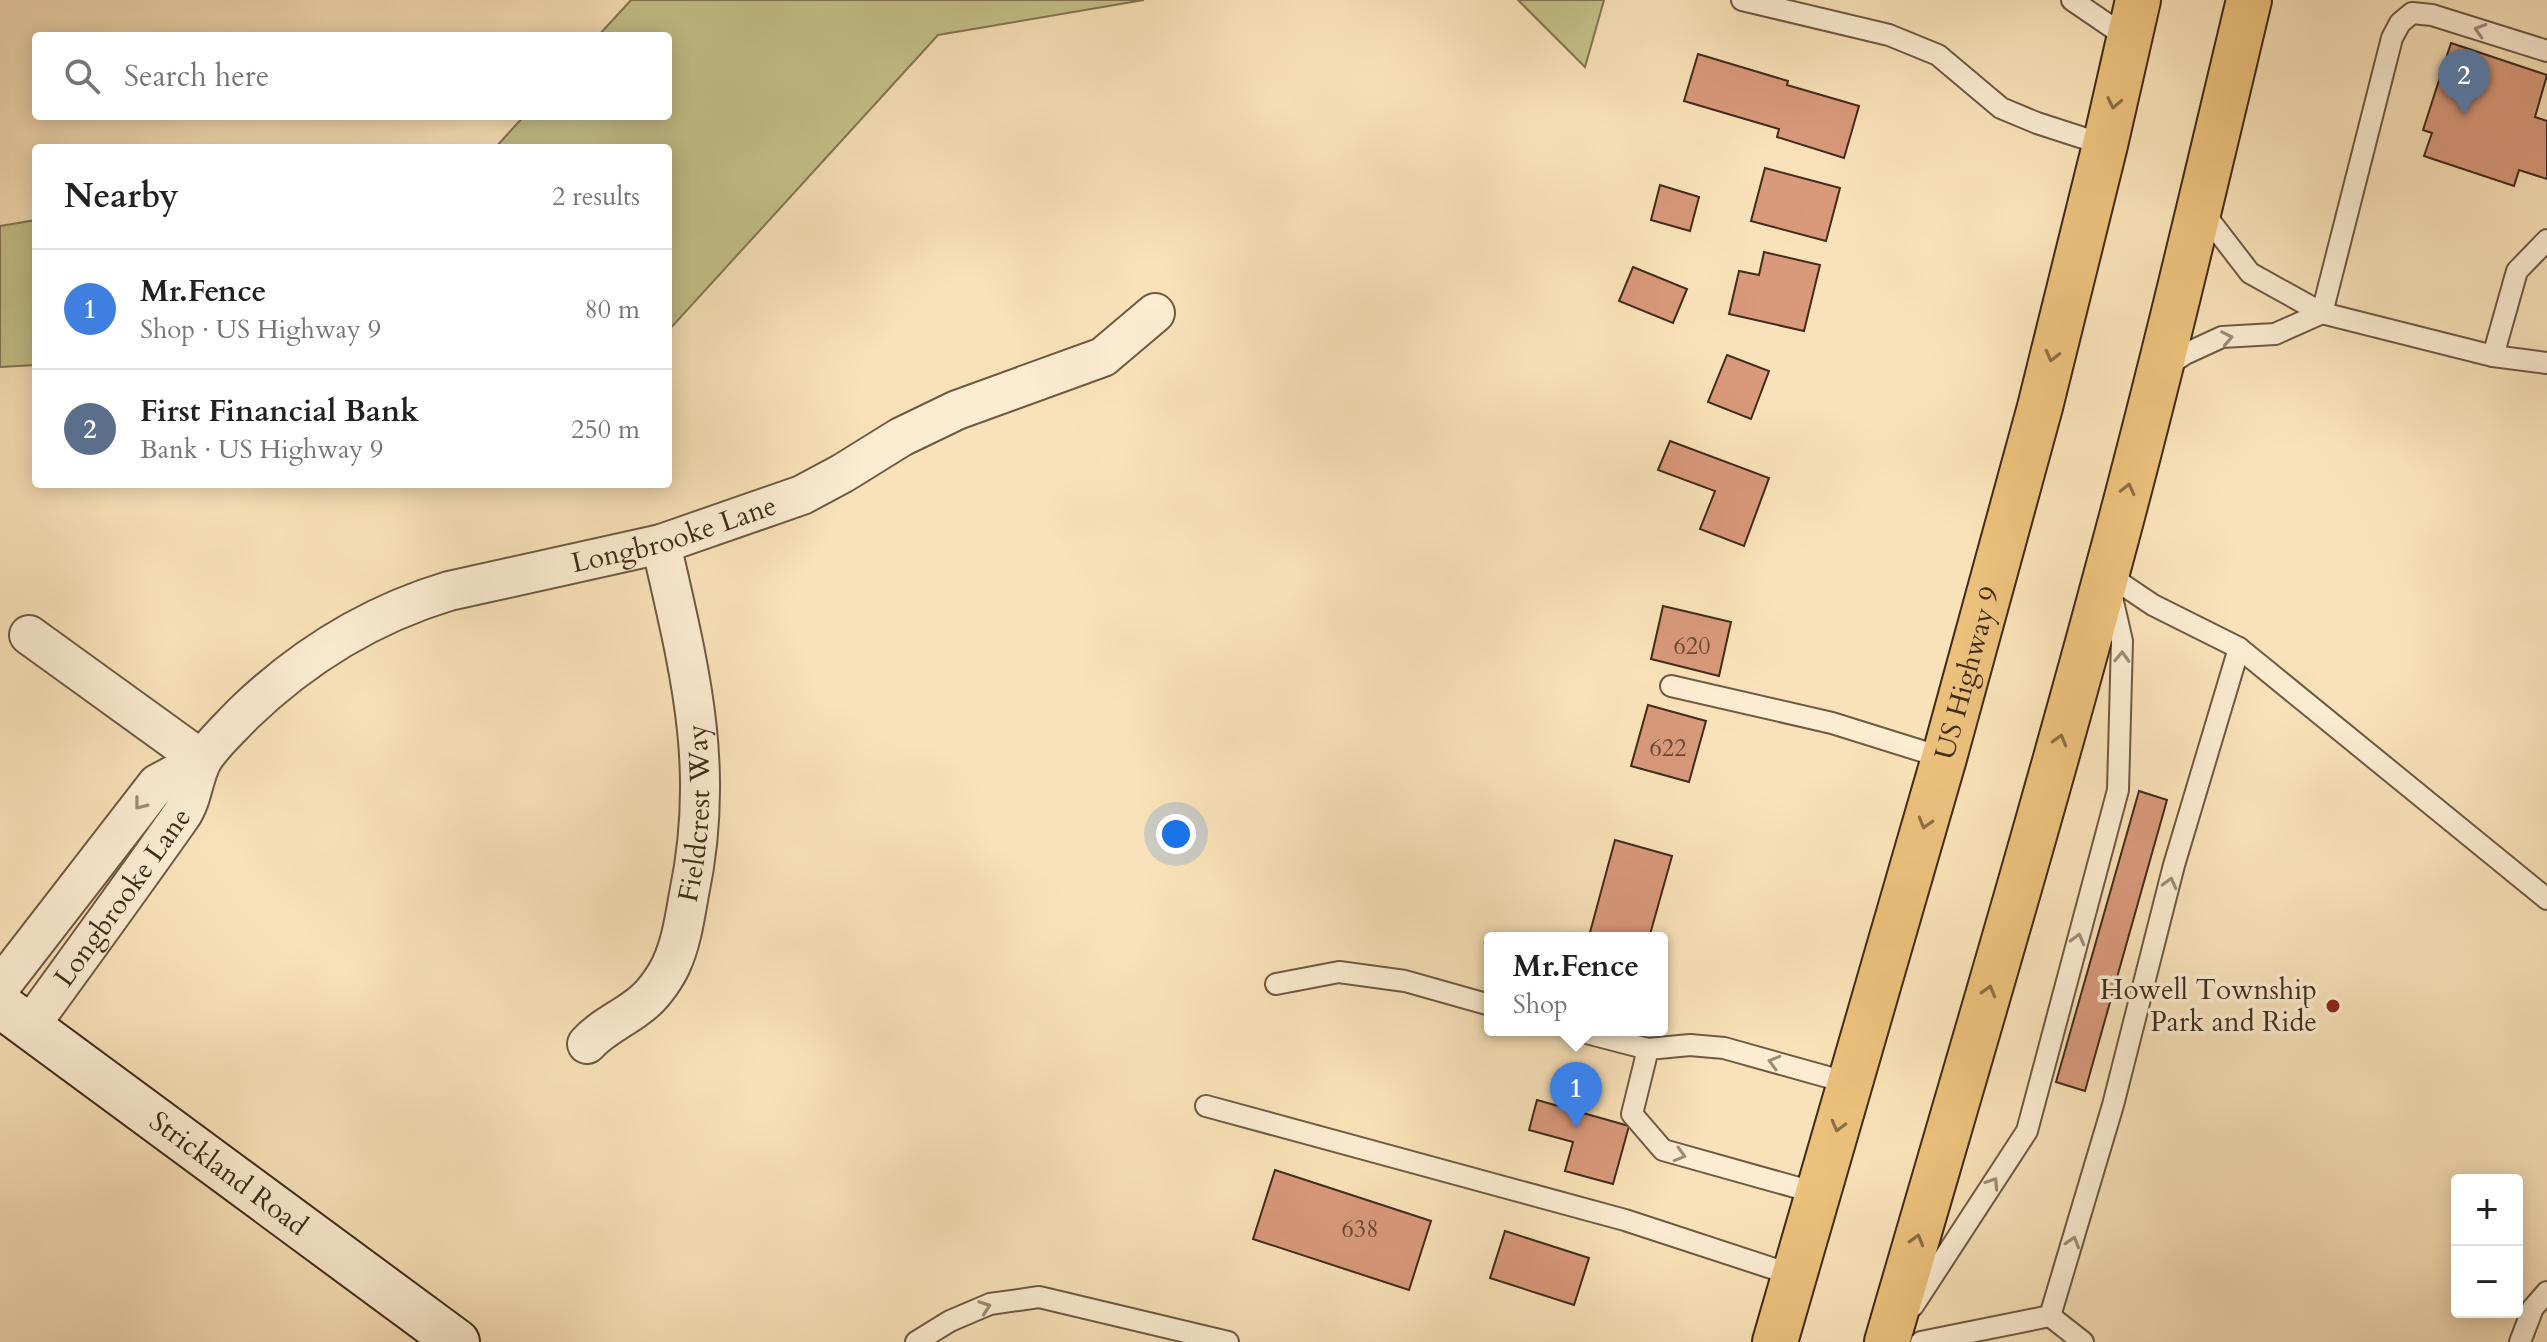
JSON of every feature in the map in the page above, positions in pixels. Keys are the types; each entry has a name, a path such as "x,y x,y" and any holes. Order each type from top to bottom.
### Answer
{"highway":[{"path":"1888,1342 2107,574 2249,0"},
{"name":"US Highway 9","path":"1775,1342 1944,758 2040,407 2134,19"}],"street":[{"name":"Longbrooke Lane","path":"14,1016 185,811 202,760 229,728 290,672 335,640 415,601 661,544 802,495 901,437 957,410 1103,357 1155,313"},
{"name":"Fieldcrest Way","path":"587,1044 595,1034 646,1000 671,966 697,860 702,792 699,730 691,676 661,544"},
{"path":"29,635 202,760"},
{"name":"Longbrooke Lane","path":"0,987 157,784 202,760"},
{"name":"Strickland Road","path":"14,1016 457,1342"}],"lane":[{"path":"1742,0 1889,35 1938,55 2001,108 2105,145"},
{"path":"2072,0 2134,19"},
{"path":"2322,313 2392,38 2400,23 2412,13 2432,15 2547,51"},
{"path":"2200,208 2250,273 2322,313 2493,356 2547,363"},
{"path":"2493,356 2517,271 2547,240"},
{"path":"2158,373 2185,354 2222,337 2275,334 2322,313"},
{"path":"2107,574 2153,605 2239,648 2547,899"},
{"path":"1888,1342 2027,1131 2118,790 2122,641 2107,574"},
{"path":"2050,1316 2113,1105 2174,865 2239,648"},
{"path":"1671,686 1832,723 1944,758"},
{"path":"1276,984 1339,972 1405,981 1484,1003"},
{"path":"1598,1036 1648,1049 1690,1045 1724,1048 1849,1083"},
{"path":"1648,1049 1632,1114 1663,1150 1820,1194"},
{"path":"1206,1106 1625,1220 1796,1276"},
{"path":"2520,1342 2533,1308 2547,1292"},
{"path":"916,1342 950,1321 990,1304 1039,1297 1228,1342"},
{"path":"1921,1342 2050,1316 2083,1342"}],"shaded area":[{"path":"631,0 1144,0 938,35 672,327 672,144 499,144 520,120 672,120 672,32 602,32"},
{"path":"1518,0 1604,0 1585,67"},
{"path":"32,221 32,365 0,367 0,226"}],"building":[{"path":"2451,43 2547,75 2535,117 2547,121 2547,179 2519,170 2514,186 2424,156 2432,133 2423,130"},
{"path":"1698,54 1859,106 1844,158 1777,137 1779,129 1684,101"},
{"path":"1765,168 1840,188 1826,241 1751,221"},
{"path":"1660,185 1699,197 1690,231 1651,220"},
{"path":"1764,252 1820,265 1804,331 1729,314 1739,271 1759,275"},
{"path":"1633,267 1687,289 1673,323 1619,301"},
{"path":"1727,355 1769,371 1751,419 1708,402"},
{"path":"1670,441 1769,478 1744,546 1700,529 1715,491 1658,470"},
{"path":"1663,606 1731,622 1719,676 1651,659"},
{"path":"1648,705 1706,721 1689,782 1631,766"},
{"path":"2139,791 2167,800 2085,1091 2056,1082"},
{"path":"1615,840 1672,856 1651,932 1590,932"},
{"path":"1537,1100 1629,1126 1613,1184 1565,1171 1573,1142 1529,1130"},
{"path":"1275,1170 1431,1221 1409,1290 1253,1239"},
{"path":"1505,1231 1589,1258 1574,1305 1490,1278"}],"place":[{"name":"First Financial Bank","path":"2464,115"},
{"name":"Howell Township Park and Ride","path":"2333,1006"},
{"name":"Mr.Fence","path":"1576,1128"}]}
